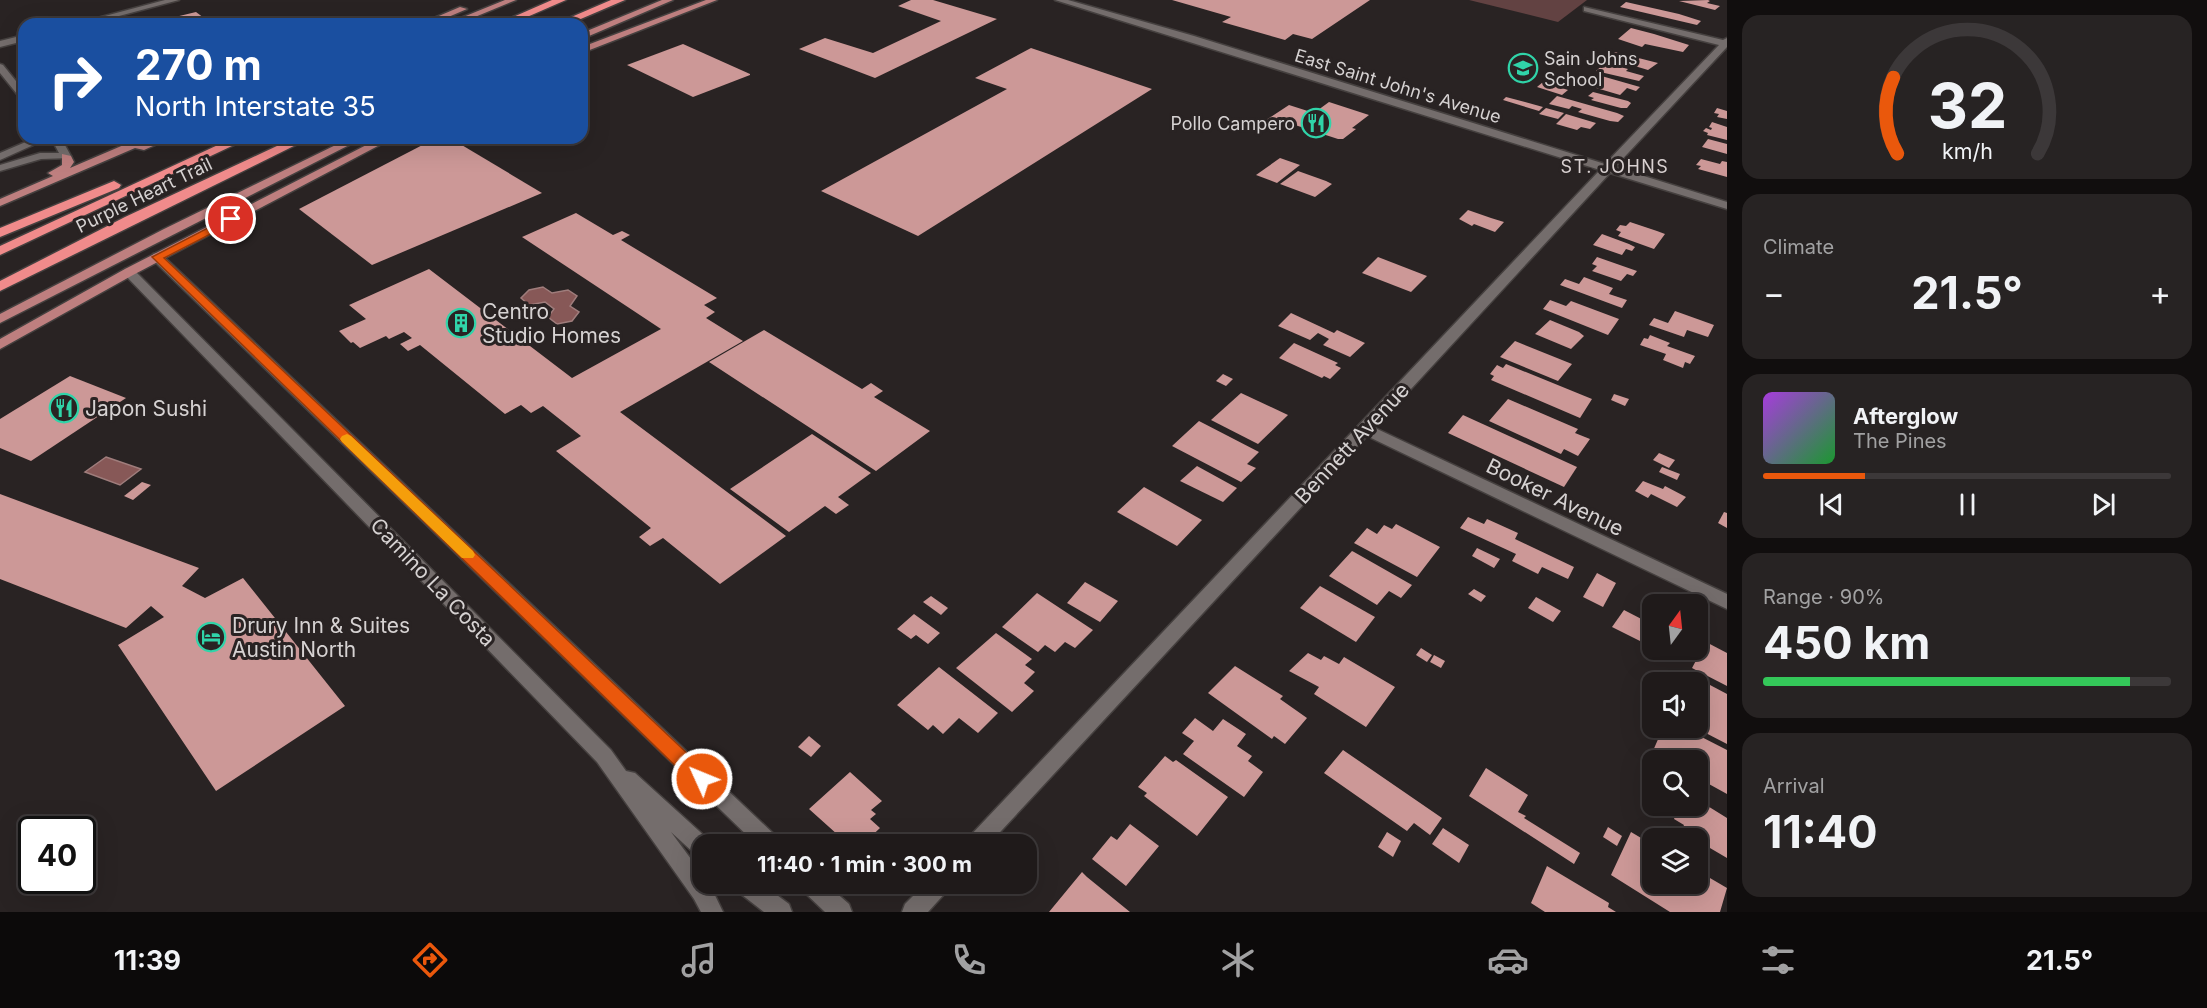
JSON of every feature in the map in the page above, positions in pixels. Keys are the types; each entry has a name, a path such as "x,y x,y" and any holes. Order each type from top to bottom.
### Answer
{"highway":[{"path":"517,18 561,0"},
{"path":"575,18 620,0"},
{"path":"607,5 627,0"},
{"path":"0,233 135,176 224,144"},
{"name":"Purple Heart Trail","path":"0,251 228,144"},
{"name":"Purple Heart Trail","path":"0,287 130,220 291,144"}],"main road":[{"path":"439,18 485,0"},
{"path":"466,18 512,0"},
{"path":"588,34 669,0"},
{"path":"588,48 713,0"},
{"path":"68,175 136,144"},
{"path":"0,203 149,144"},
{"path":"0,319 177,226 346,144"},
{"path":"0,345 157,257 376,144"},
{"path":"0,194 66,167 69,162 66,156"}],"street":[{"path":"103,18 175,0"},
{"name":"East Saint John's Avenue","path":"1059,0 1191,38 1727,206"},
{"path":"1587,9 1726,43"},
{"path":"0,44 18,40"},
{"name":"Bennett Avenue","path":"985,834 1726,43"},
{"path":"0,67 18,89"},
{"path":"0,157 30,144"},
{"path":"0,168 39,156 66,156 59,144"},
{"name":"Camino La Costa","path":"157,257 760,834"},
{"name":"Camino La Costa","path":"129,273 604,756 702,892 712,912"},
{"name":"Booker Avenue","path":"1365,429 1727,602"},
{"path":"604,756 692,838"},
{"path":"758,894 781,912"},
{"path":"822,894 841,912"},
{"path":"913,912 930,894"}],"shaded area":[{"path":"1469,0 1587,0 1558,22"},
{"path":"543,287 552,293 568,290 577,296 570,306 579,312 572,321 557,324 548,317 554,309 545,302 529,305 521,298 529,290"},
{"path":"106,457 141,469 120,485 85,472"}],"building":[{"path":"911,0 933,0 997,19 875,78 799,49 825,38 873,53 941,21 898,6"},
{"path":"1172,0 1370,0 1312,39 1293,34 1285,40 1222,22 1231,17"},
{"path":"1679,1 1710,1 1707,3 1720,6 1715,10"},
{"path":"1626,2 1701,21 1697,25 1620,7"},
{"path":"196,12 204,18 171,18"},
{"path":"1631,28 1689,45 1683,52 1645,44 1642,47 1618,39"},
{"path":"683,44 750,75 693,97 627,65"},
{"path":"1031,48 1152,89 918,236 821,191 1007,89 975,78"},
{"path":"1615,52 1658,63 1648,70 1608,58"},
{"path":"1605,63 1644,76 1639,81 1596,71"},
{"path":"1598,75 1640,87 1636,91 1627,88 1620,95 1586,85"},
{"path":"1543,82 1568,90 1562,95 1537,87"},
{"path":"1593,92 1631,103 1627,108 1621,108 1591,100 1594,98 1588,96"},
{"path":"1557,96 1624,116 1618,122 1610,121 1578,112 1582,109 1572,106 1569,109 1549,104"},
{"path":"1506,97 1543,107 1539,111 1503,100"},
{"name":"Pollo Campero","path":"1329,102 1369,115 1352,128 1356,129 1343,139 1295,125 1290,129 1266,120 1289,105 1314,113"},
{"path":"1546,108 1564,113 1558,119 1539,114"},
{"path":"1717,108 1727,111 1727,119 1717,117 1719,114 1714,113"},
{"path":"1566,114 1596,123 1590,129 1581,127 1577,130 1556,124"},
{"path":"1712,122 1727,127 1727,140 1707,135 1708,133 1703,131 1706,128 1711,130 1712,128 1709,127"},
{"path":"1708,139 1727,144 1727,154 1702,147"},
{"path":"424,144 460,144 542,193 372,265 299,209"},
{"path":"1280,158 1300,165 1277,183 1256,175"},
{"path":"1701,159 1720,164 1722,161 1727,162 1727,177 1698,169 1701,166 1696,165"},
{"path":"1298,171 1332,184 1315,197 1280,184"},
{"path":"1468,210 1504,222 1495,232 1474,224 1472,226 1459,219"},
{"path":"576,213 613,235 622,231 630,235 621,240 717,298 704,305 715,312 706,318 743,341 620,412 786,536 720,584 663,538 650,546 639,537 651,528 556,451 581,436 543,406 531,413 521,405 505,414 420,345 408,351 400,344 412,338 404,332 389,339 386,336 360,348 339,331 366,319 349,305 429,269 572,378 661,329 522,237"},
{"path":"1630,222 1665,234 1654,249 1618,236 1621,232 1616,230 1620,225 1626,226"},
{"path":"1602,234 1635,247 1632,251 1626,249 1622,255 1593,245"},
{"path":"1378,257 1427,276 1411,292 1362,273"},
{"path":"1597,257 1637,271 1633,276 1627,274 1621,281 1592,271 1597,266 1592,264"},
{"path":"1584,277 1613,288 1609,294 1627,300 1622,308 1560,285 1565,279 1579,284"},
{"path":"1550,300 1566,306 1571,301 1619,319 1608,335 1543,309"},
{"path":"1675,311 1714,325 1708,337 1687,330 1684,337 1649,325 1654,318 1668,323"},
{"path":"1291,313 1334,333 1337,330 1365,343 1350,357 1323,345 1329,339 1318,333 1310,340 1278,326"},
{"path":"1550,320 1584,336 1571,349 1535,334"},
{"path":"764,330 862,389 871,383 883,391 874,397 930,431 876,471 709,362"},
{"path":"1650,335 1670,343 1667,346 1695,356 1690,364 1685,362 1683,368 1663,360 1666,354 1640,345 1644,338 1648,339"},
{"path":"1515,341 1572,364 1558,381 1500,357"},
{"path":"1294,343 1338,363 1335,365 1341,368 1330,379 1324,376 1322,378 1279,358"},
{"path":"1506,364 1592,399 1580,418 1491,380 1494,376 1490,374 1497,365 1503,368"},
{"path":"1223,374 1233,379 1226,386 1216,381"},
{"name":"Japon Sushi","path":"70,376 126,398 31,461 0,448 0,419"},
{"path":"1241,393 1288,415 1258,444 1211,420"},
{"path":"1614,394 1629,399 1625,406 1611,400"},
{"path":"1508,399 1578,429 1575,433 1590,439 1578,456 1564,449 1561,454 1489,421"},
{"path":"1463,415 1577,467 1564,487 1448,433"},
{"path":"1199,421 1259,452 1247,464 1256,468 1241,482 1172,446"},
{"path":"812,434 871,473 838,497 849,505 836,514 825,506 789,532 730,489"},
{"path":"1659,453 1675,460 1669,468 1653,460"},
{"path":"1197,466 1237,488 1223,502 1180,481"},
{"path":"1662,467 1680,474 1677,480 1659,472"},
{"path":"1643,481 1663,489 1665,486 1686,497 1677,507 1651,494 1648,498 1635,491"},
{"path":"142,482 151,485 133,500 124,496"},
{"path":"1144,487 1202,520 1177,546 1117,512"},
{"name":"Drury Inn & Suites Austin North","path":"0,494 199,568 182,586 205,598 243,578 345,706 216,791 118,645 164,617 151,606 126,628 0,579"},
{"path":"1724,512 1727,513 1727,528 1718,523"},
{"path":"1468,517 1484,524 1487,519 1518,533 1515,539 1574,567 1568,579 1542,567 1538,574 1512,561 1516,554 1460,528"},
{"path":"1396,524 1440,547 1417,577 1354,543 1367,528 1377,534 1384,525 1392,529"},
{"path":"1477,548 1500,559 1494,568 1472,556"},
{"path":"1352,551 1412,585 1401,598 1389,591 1377,605 1329,576"},
{"path":"1597,573 1616,583 1603,607 1583,597"},
{"path":"1085,582 1118,601 1100,622 1067,603"},
{"path":"1320,586 1375,617 1356,642 1300,608"},
{"path":"1474,589 1486,596 1481,602 1468,594"},
{"path":"1037,593 1093,630 1075,648 1065,642 1055,652 1045,645 1038,652 1002,627"},
{"path":"931,596 948,608 941,615 923,602"},
{"path":"1536,597 1561,611 1553,622 1528,608"},
{"path":"1624,610 1642,619 1642,642 1612,627"},
{"path":"914,614 940,633 928,644 916,635 911,639 897,629"},
{"path":"996,633 1032,659 1025,665 1035,672 1024,683 1034,691 1012,712 956,668"},
{"path":"1708,643 1727,653 1727,686 1708,676 1708,672 1700,672 1692,668 1696,660 1708,660"},
{"path":"1421,648 1432,655 1427,662 1416,655"},
{"path":"1308,653 1321,660 1324,656 1339,664 1344,657 1395,687 1366,727 1314,694 1319,687 1289,671"},
{"path":"1434,655 1445,661 1441,668 1430,662"},
{"path":"1235,666 1283,696 1280,699 1307,718 1285,744 1274,736 1272,739 1208,693"},
{"path":"939,667 998,713 978,733 959,718 943,734 933,725 928,730 897,705"},
{"path":"1710,685 1727,694 1727,744 1708,734 1708,689"},
{"path":"1195,718 1213,731 1223,719 1246,734 1237,746 1252,756 1248,761 1263,772 1244,797 1183,754 1194,741 1182,733"},
{"path":"809,736 821,746 811,757 798,747"},
{"path":"1659,738 1704,738 1727,750 1727,794 1708,784 1708,750 1653,750"},
{"path":"1343,750 1442,818 1430,835 1414,823 1407,831 1324,773"},
{"path":"1165,756 1173,762 1176,760 1228,797 1197,836 1144,796 1147,793 1138,787"},
{"path":"1486,768 1528,795 1518,812 1580,853 1574,864 1469,796"},
{"path":"850,772 882,801 871,810 876,814 870,819 880,828 874,834 837,834 809,809"},
{"path":"1708,806 1727,818 1727,858 1708,847 1708,828 1683,828 1684,825 1674,819 1675,816 1708,816"},
{"path":"1130,824 1159,846 1126,886 1092,859 1111,836 1117,840"},
{"path":"1608,827 1622,836 1617,846 1603,837"},
{"path":"1443,828 1469,845 1459,863 1432,844"},
{"path":"1387,832 1401,841 1393,857 1378,847"},
{"path":"1631,832 1642,838 1642,894 1708,894 1708,877 1727,888 1720,912 1670,912 1611,875"},
{"path":"1547,866 1609,903 1608,907 1616,912 1545,912 1531,903"},
{"path":"1082,872 1087,877 1130,912 1049,912"}],"slow traffic":[{"path":"347,439 467,555"}],"place":[{"name":"Sain Johns School","path":"1523,68"},
{"name":"Pollo Campero","path":"1316,123"},
{"name":"Centro Studio Homes","path":"461,323"},
{"name":"Japon Sushi","path":"64,408"},
{"name":"Drury Inn & Suites Austin North","path":"211,637"}],"district":[{"name":"ST. JOHNS","path":"1615,166"}],"route":[{"path":"231,219 157,257 702,779"}]}
